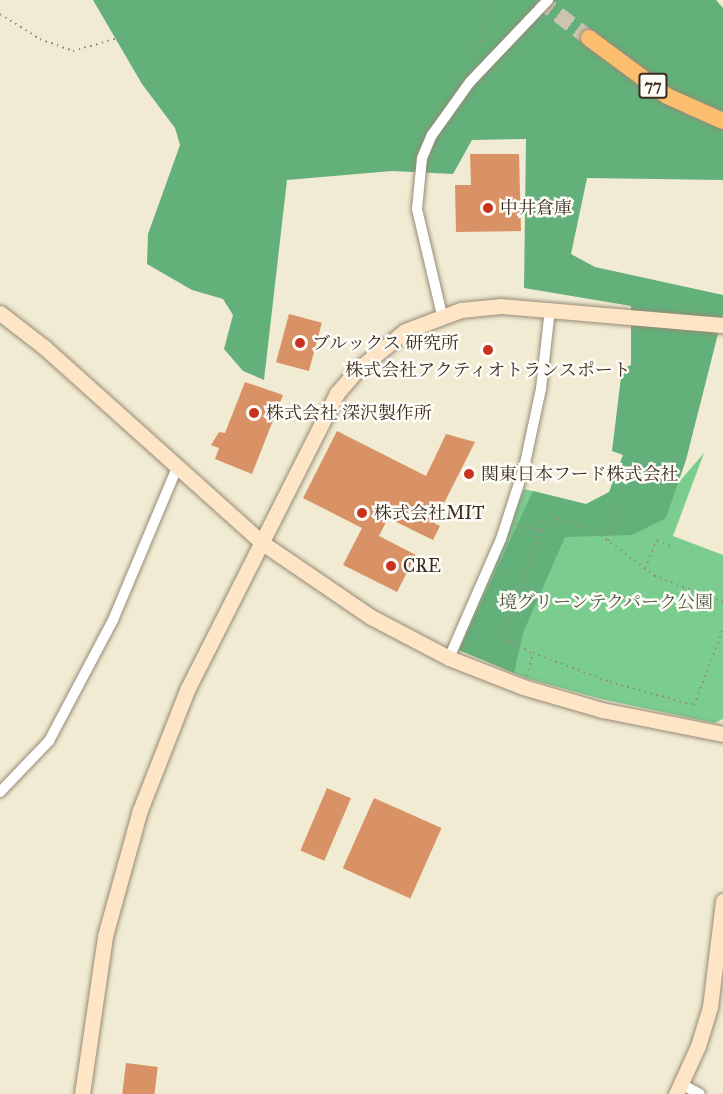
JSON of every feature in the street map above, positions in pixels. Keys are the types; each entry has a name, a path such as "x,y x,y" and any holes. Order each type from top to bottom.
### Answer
{"main road":[{"name":"77","path":"589,38 667,96 723,121"}],"street":[{"path":"442,315 417,210 422,158 432,135 470,82 548,0"},
{"path":"81,1094 105,936 140,810 187,690 337,393 374,353 405,331 442,315 501,306 723,325"},
{"path":"448,658 507,522 524,468 541,389 549,309"},
{"path":"0,313 44,347 261,542 340,600 448,658 524,687 602,710 723,734"},
{"path":"0,792 49,741 113,620 177,468"},
{"path":"699,1094 680,1089 710,1007 723,901"}],"path":[{"path":"475,62 490,0"},
{"path":"0,14 40,39 73,51 125,36"},
{"path":"609,541 613,508"},
{"path":"723,602 654,576 594,530 558,519 541,531 505,633 514,646 610,682 694,705 723,628"},
{"path":"507,522 541,531"},
{"path":"645,568 657,540 672,546"},
{"path":"524,687 533,653"}],"green space":[{"path":"93,0 716,0 723,8 723,180 587,178 571,254 595,267 723,295 723,314 686,460 666,518 632,535 565,537 523,633 514,673 459,650 533,491 586,504 609,492 623,455 612,451 622,369 631,365 631,306 524,288 526,139 472,140 453,174 392,171 287,180 264,380 243,371 224,349 233,315 223,299 192,290 147,264 148,234 180,145 175,128 142,84"},
{"name":"境グリーンテクパーク公園","path":"704,453 673,536 723,555 723,719 714,723 601,699 525,678 459,650 524,489 601,508 645,510 679,482"}],"building":[{"name":"中井倉庫","path":"470,154 519,154 521,231 456,232 455,185 471,185"},
{"name":"ブルックス 研究所","path":"289,314 322,323 309,371 276,362"},
{"name":"株式会社 深沢製作所","path":"245,382 283,395 252,474 215,459 219,448 211,445 219,432 225,433"},
{"path":"337,431 426,476 446,434 475,442 434,523 440,526 433,540 388,518 379,536 416,555 397,592 343,565 362,528 303,498"},
{"path":"327,788 351,798 324,861 300,851"},
{"path":"374,798 442,828 410,898 343,868"},
{"path":"126,1063 158,1067 154,1094 122,1094"}],"tunnel":[{"path":"539,0 589,38"}],"place":[{"name":"中井倉庫","path":"488,208"},
{"name":"ブルックス 研究所","path":"300,343"},
{"name":"株式会社アクティオトランスポート","path":"488,350"},
{"name":"株式会社 深沢製作所","path":"254,413"},
{"name":"関東日本フード株式会社","path":"469,474"},
{"name":"株式会社MIT","path":"362,513"},
{"name":"CRE","path":"391,566"}]}
